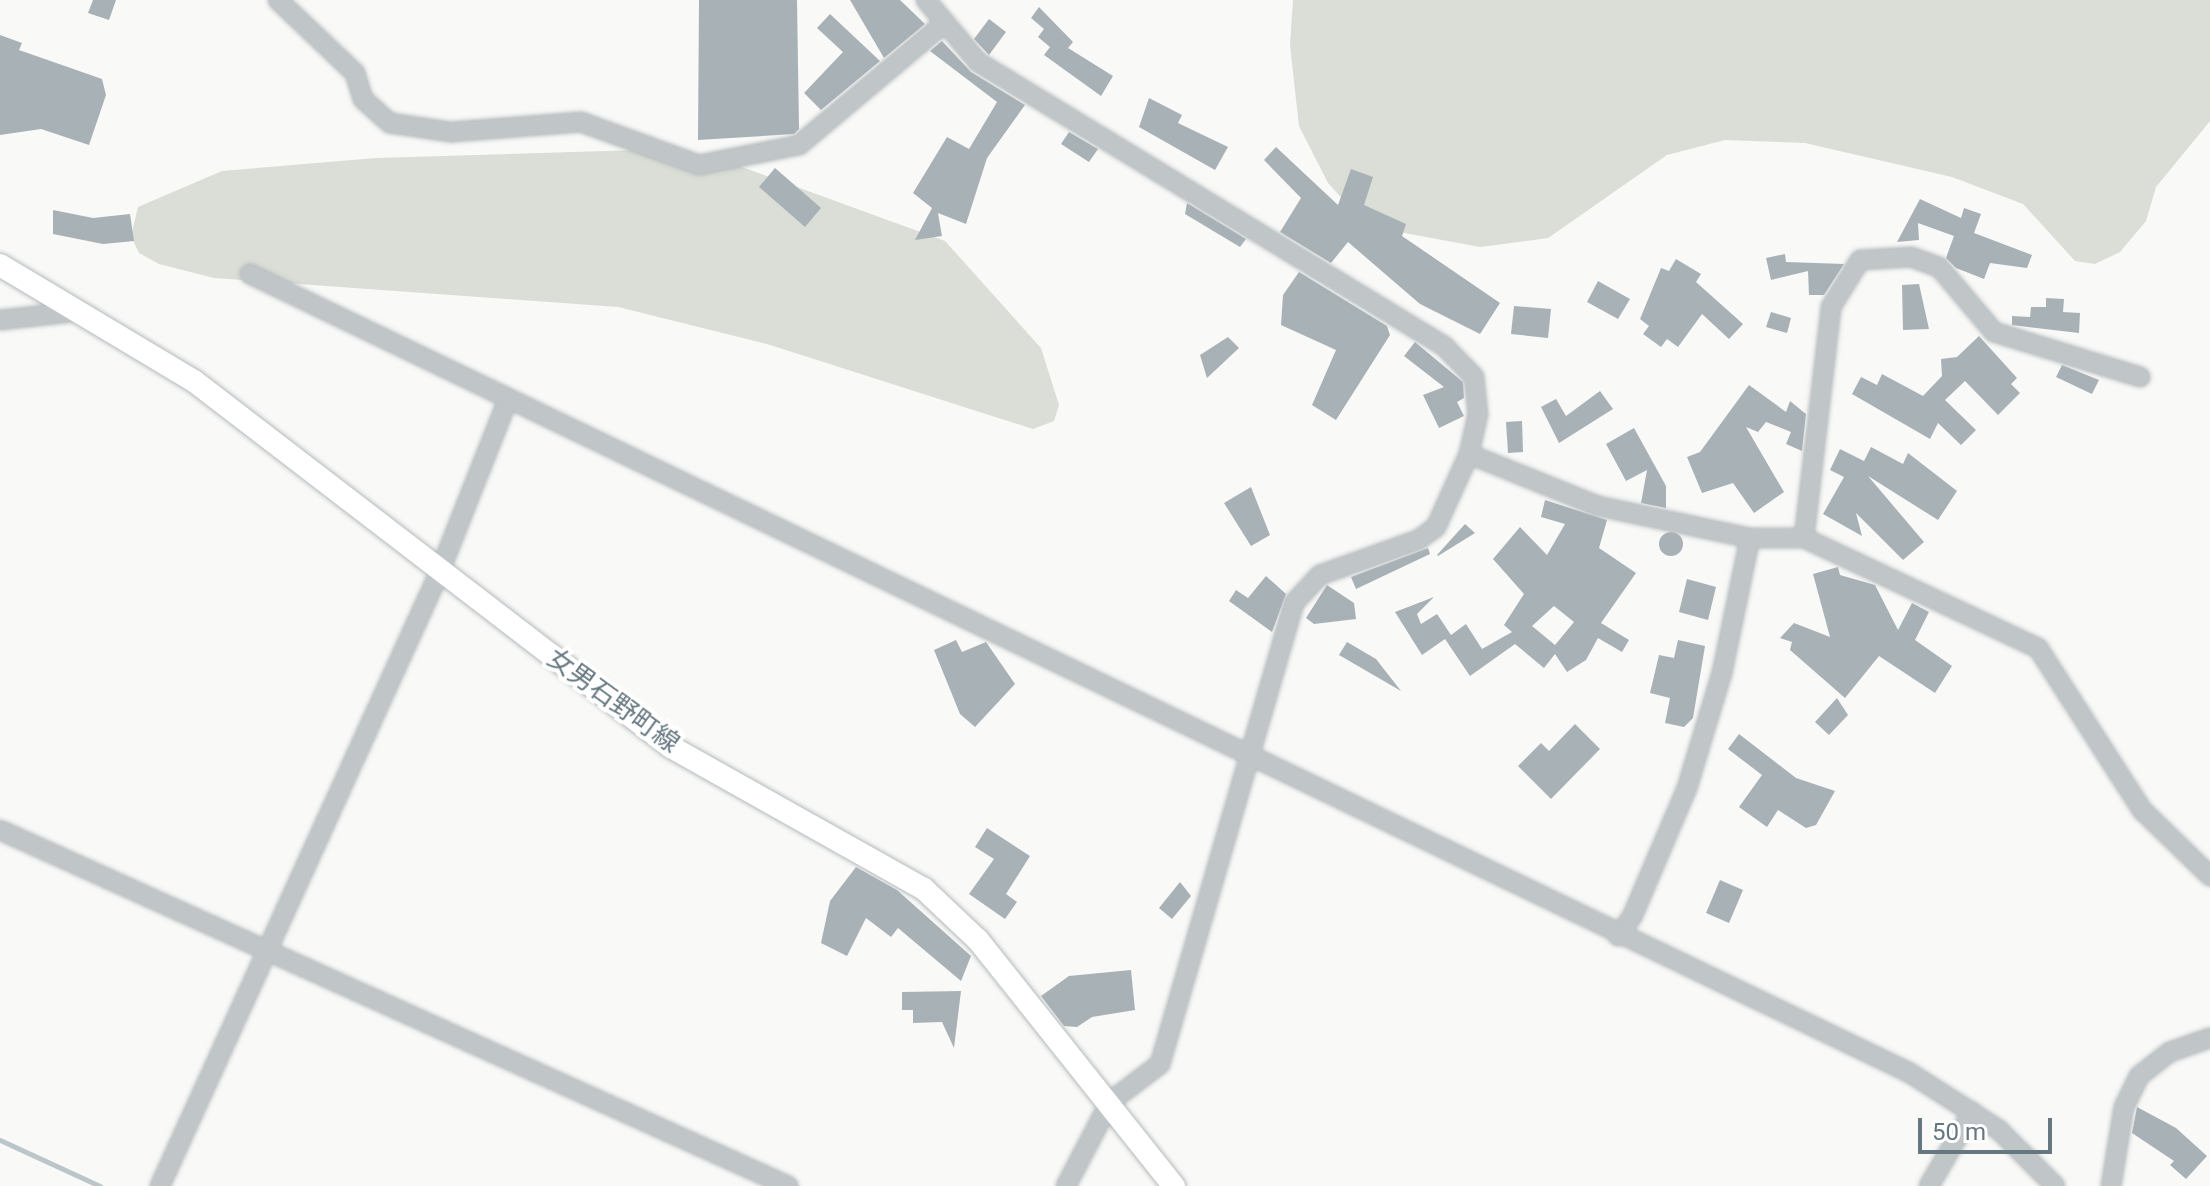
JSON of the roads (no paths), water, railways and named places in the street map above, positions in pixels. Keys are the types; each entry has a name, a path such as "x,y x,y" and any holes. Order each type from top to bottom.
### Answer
{"main road":[{"name":"女男石野町線","path":"0,265 84,311 194,381 671,747 924,889 978,940 1174,1186"}],"street":[{"path":"278,0 355,73 363,99 390,123 451,132 581,122 699,165 799,145 942,25"},
{"path":"926,0 942,25 1024,92 1444,346 1474,377 1478,414 1469,454 1436,527 1303,587 1160,1064 1110,1102 1066,1186"},
{"path":"1804,538 1831,307 1860,260 1911,257 1939,267 1994,332 2140,377"},
{"path":"250,274 1252,753 1618,936 1910,1073 1972,1112 2055,1186"},
{"path":"0,320 84,311"},
{"path":"160,1186 440,571 508,399"},
{"path":"1469,454 1598,506 1750,538 1804,538 2038,648 2142,810 2210,876"},
{"path":"1618,936 1687,788 1722,673 1750,538"},
{"path":"0,830 788,1186"},
{"path":"2111,1186 2124,1107 2139,1076 2170,1052 2210,1038"},
{"path":"1929,1186 1972,1112"}],"waterway":[{"path":"0,1140 100,1186"}]}
